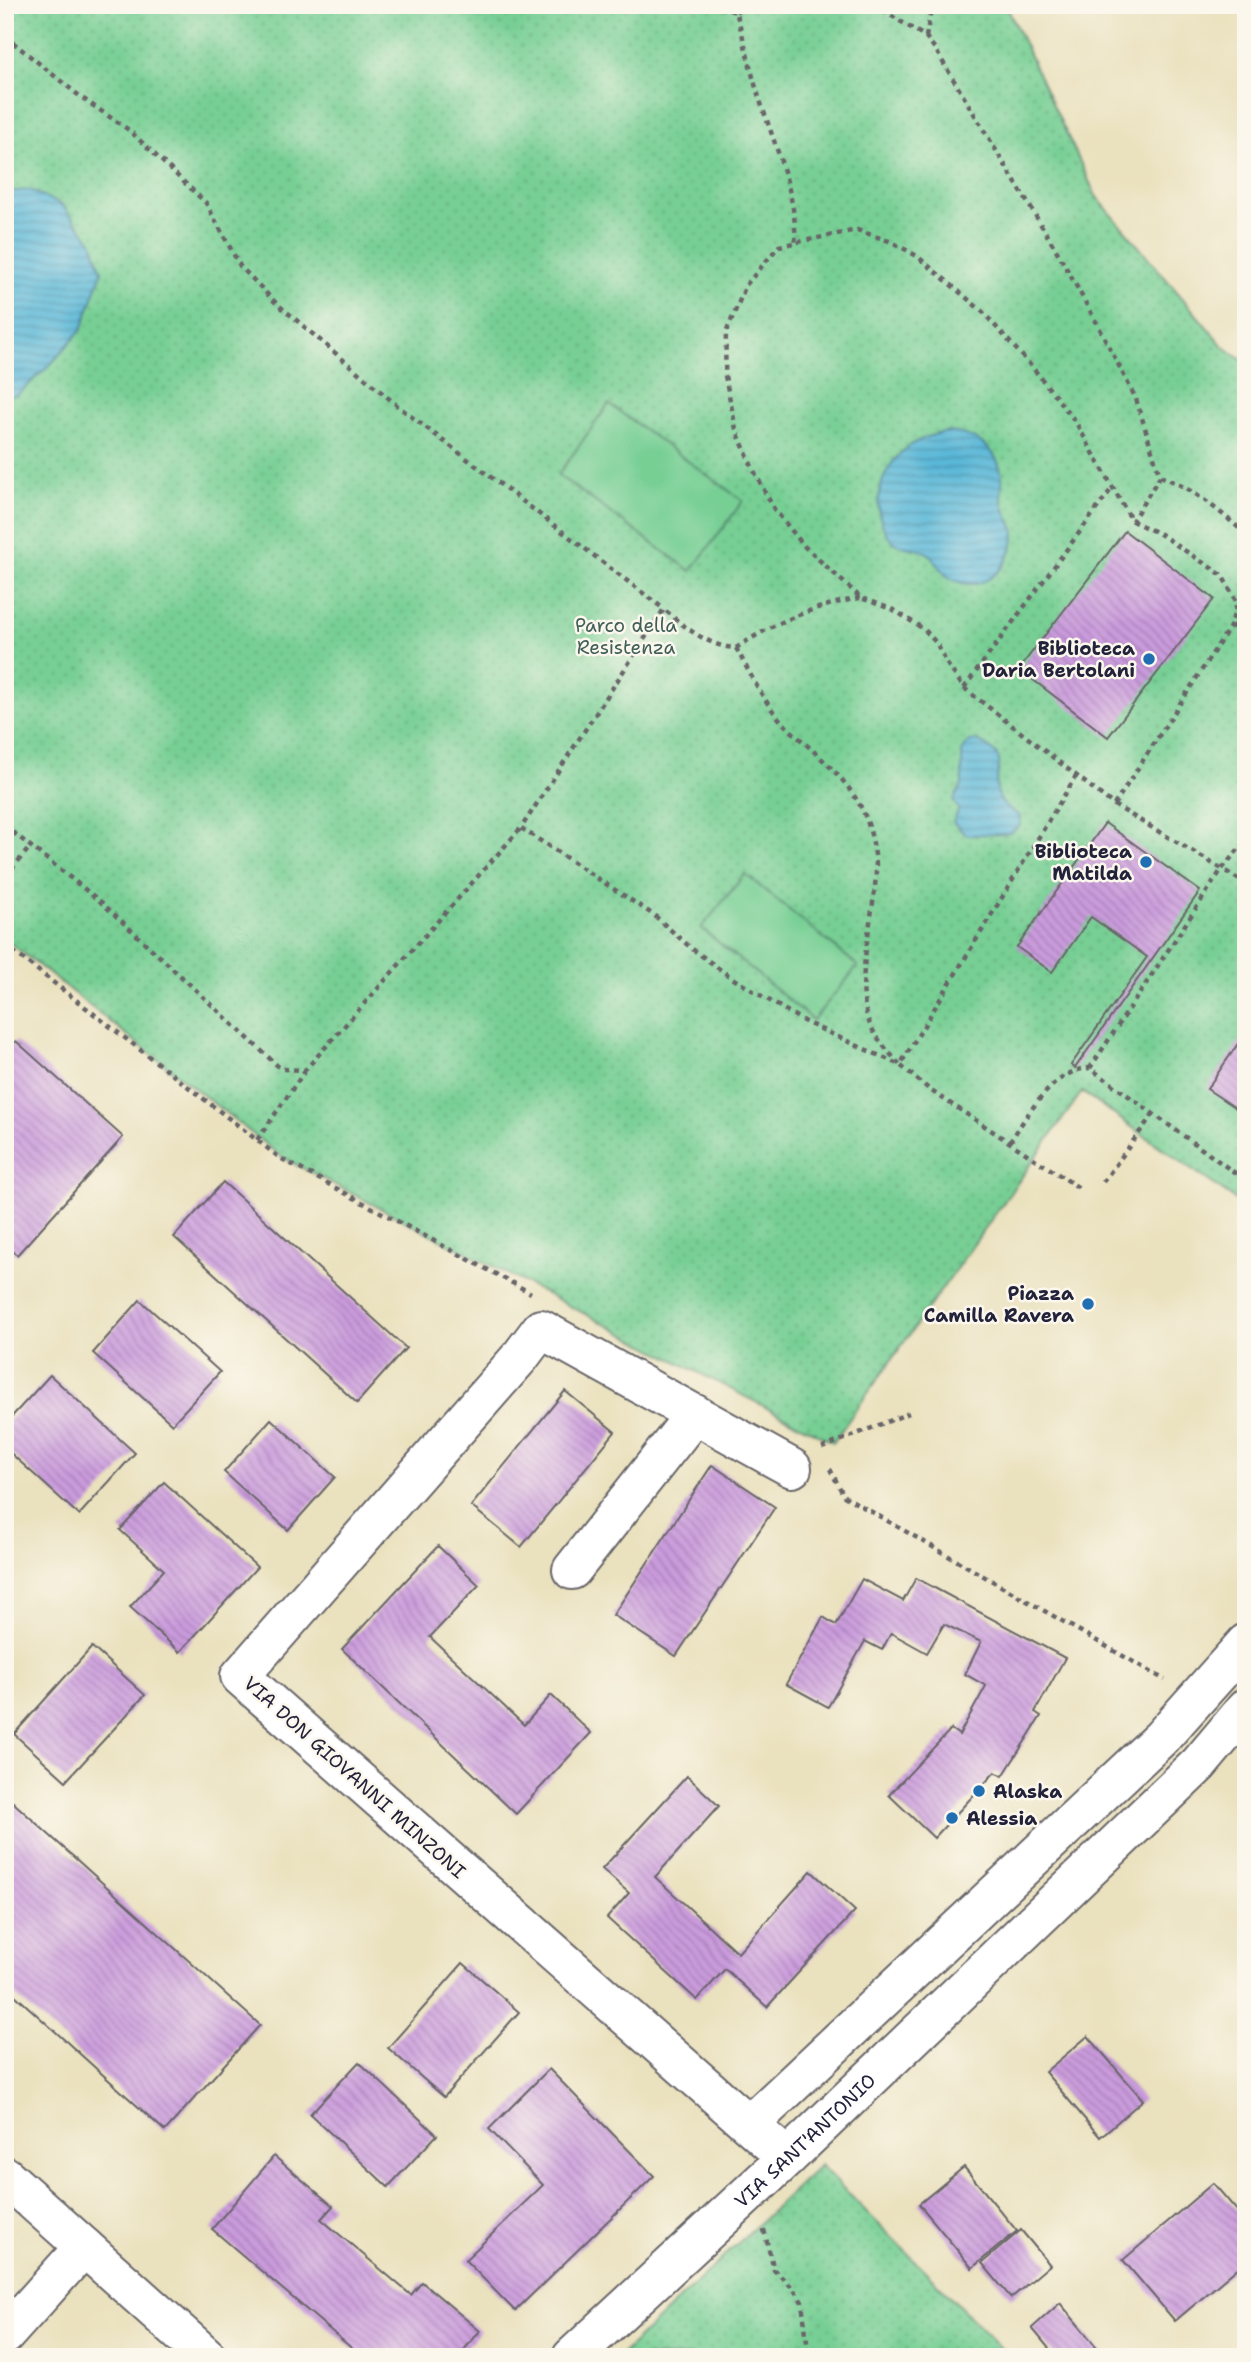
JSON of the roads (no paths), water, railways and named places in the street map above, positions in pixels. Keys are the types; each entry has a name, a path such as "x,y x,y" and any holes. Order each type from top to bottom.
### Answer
{"street":[{"name":"VIA DON GIOVANNI MINZONI","path":"787,2158 240,1676 520,1357 541,1329 792,1468"},
{"path":"572,1570 695,1414"},
{"path":"750,2124 1161,1737 1246,1643"},
{"name":"VIA SANT'ANTONIO","path":"572,2357 787,2158 1199,1764 1246,1708"},
{"path":"1005,1886 1036,1920"},
{"path":"5,2176 207,2357"},
{"path":"5,2336 84,2247"}],"water":[{"path":"30,190 62,205 92,241 102,272 82,329 50,365 18,394 5,398 5,192"},
{"path":"946,432 975,439 996,458 1002,478 1003,504 1015,532 1009,556 1003,566 986,580 975,583 963,583 950,578 929,554 894,542 883,526 879,514 881,488 892,463 915,443"},
{"path":"977,741 996,754 999,761 996,788 999,797 1005,806 1020,816 1020,825 1009,833 967,835 953,822 959,809 953,801 962,785 962,752 968,742"}],"place":[{"name":"Biblioteca Daria Bertolani","path":"1149,659"},
{"name":"Biblioteca Matilda","path":"1146,862"},
{"name":"Piazza Camilla Ravera","path":"1088,1304"},
{"name":"Alaska","path":"979,1791"},
{"name":"Alessia","path":"952,1818"}],"park label":[{"name":"Parco della Resistenza","path":"626,636"}]}
